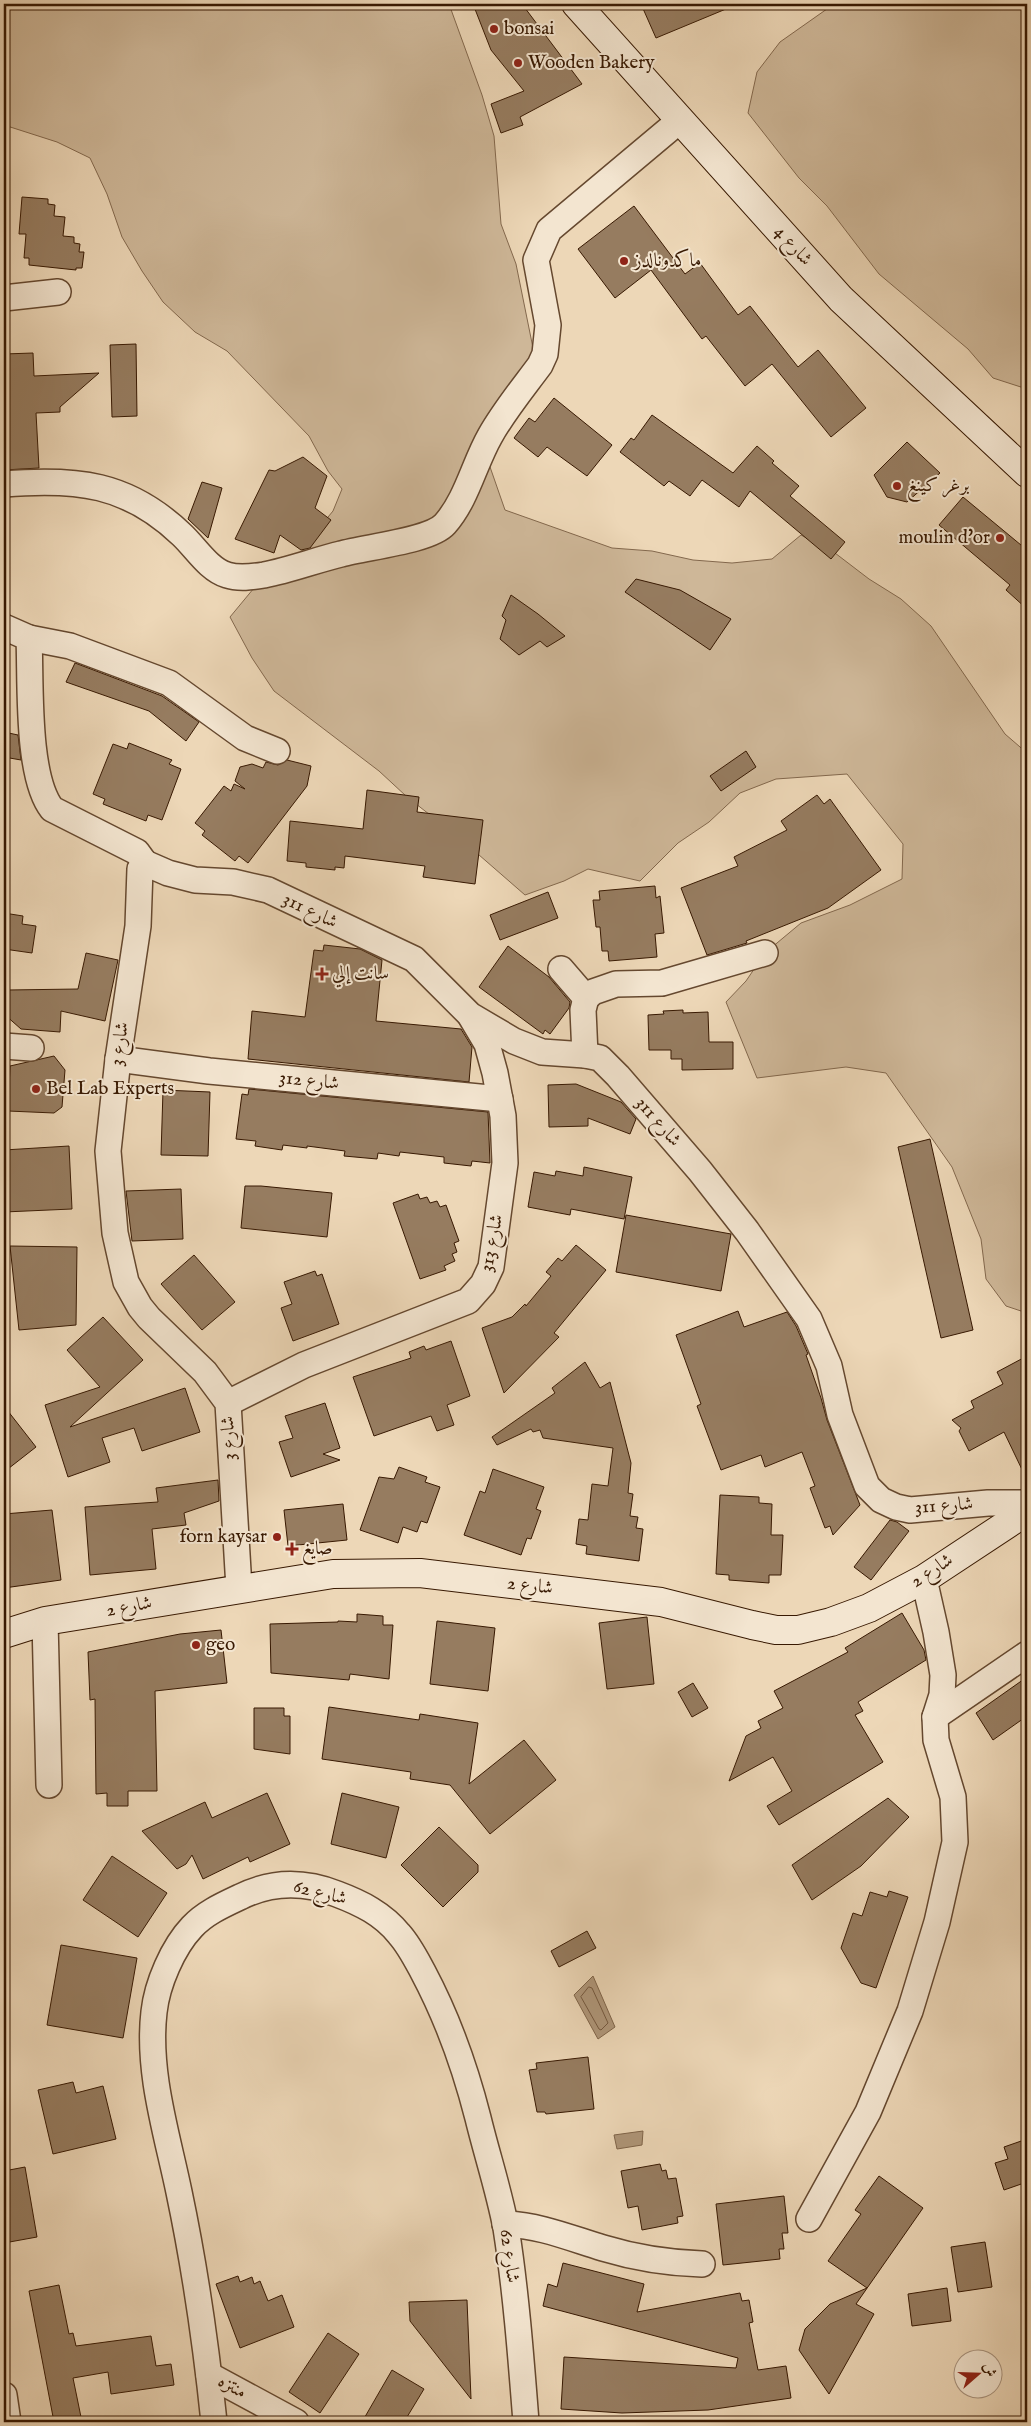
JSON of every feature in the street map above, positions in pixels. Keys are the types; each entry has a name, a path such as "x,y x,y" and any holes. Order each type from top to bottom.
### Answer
{"street":[{"name":"شارع 4","path":"576,4 679,121 841,299 1027,472"},
{"path":"4,484 54,482 118,492 150,508 183,536 215,568 231,576 249,577 267,574 342,553 416,538 436,531 444,525 458,505 490,435 540,365 545,354 548,325 536,260 549,230 679,121"},
{"path":"4,298 58,292"},
{"path":"4,627 29,638 70,646 169,683 245,738 277,751"},
{"path":"29,638 36,765 45,799 52,809 137,852 145,863"},
{"name":"شارع 311","path":"145,863 168,873 195,880 233,882 268,890 327,920 414,959 470,1015 514,1041 542,1052 600,1058 700,1170 747,1231 808,1319 829,1366 840,1415 867,1486 881,1500 896,1507 910,1510 988,1503 1027,1504"},
{"name":"شارع 3","path":"145,863 140,869 138,926 118,1059 109,1160 115,1233 126,1282 133,1296 149,1318 201,1367 228,1403 239,1588"},
{"path":"585,1055 583,1010 586,998 593,992 616,984 662,984 765,953"},
{"path":"561,969 586,998"},
{"name":"شارع 313","path":"228,1403 304,1365 468,1301 483,1284 492,1267 504,1163 500,1100 487,1044 470,1015"},
{"path":"4,1046 32,1048"},
{"name":"شارع 312","path":"118,1059 209,1071 500,1100"},
{"name":"شارع 2","path":"4,1634 45,1622 239,1588 334,1574 420,1573 661,1602 752,1626 798,1630 831,1622 868,1608 924,1579 1027,1511"},
{"path":"809,2219 868,2112 910,2011 937,1922 956,1842 953,1798 936,1740 935,1717 942,1695 943,1675 924,1579"},
{"path":"45,1622 49,1785"},
{"path":"935,1717 1027,1654"},
{"name":"شارع 62","path":"209,2375 183,2213 158,2092 152,2043 154,2009 165,1975 178,1946 192,1927 211,1912 255,1889 282,1884 301,1884 324,1889 363,1904 400,1935 431,1986 450,2026 469,2082 505,2224 514,2282 526,2422"},
{"path":"505,2224 536,2227 605,2249 659,2262 702,2264"},
{"name":"منتزه","path":"209,2375 214,2422"},
{"name":"منتزه","path":"209,2375 296,2422"},
{"path":"4,2395 8,2422"}],"shaded area":[{"path":"4,4 449,4 482,95 494,136 501,224 516,264 533,348 534,389 501,422 489,464 505,510 612,548 652,551 693,560 732,563 772,559 801,535 835,553 869,579 901,599 931,626 1005,734 1027,753 1027,1313 1006,1306 986,1279 981,1239 952,1167 886,1073 846,1067 757,1078 726,1002 746,981 765,953 801,923 850,905 902,879 903,844 847,774 776,779 740,793 709,822 678,843 640,881 588,869 564,881 525,895 463,841 406,796 379,771 274,691 252,658 230,617 254,588 289,571 309,540 333,511 342,489 328,471 309,436 227,351 195,332 163,302 122,237 107,194 90,158 57,142 4,125"},
{"path":"834,4 1027,4 1027,389 993,378 968,349 879,274 827,206 799,178 748,113 757,72 780,42"}],"water":[{"path":"593,1976 615,2027 598,2039 574,1995"},
{"path":"643,2131 642,2145 617,2149 614,2135"}],"building":[{"path":"473,4 522,4 582,84 520,117 523,125 501,133 491,104 524,91 491,50"},
{"path":"641,4 738,4 656,38"},
{"path":"22,197 48,199 48,204 55,205 54,216 65,217 63,236 74,237 74,243 80,244 79,252 84,252 82,268 76,268 76,270 29,265 29,258 24,258 26,234 19,234"},
{"path":"634,206 685,274 700,263 738,315 750,306 798,367 818,350 866,408 831,437 772,364 745,386 706,336 702,339 651,270 615,298 578,249"},
{"path":"136,344 137,416 112,417 110,345"},
{"path":"33,353 34,376 99,373 60,407 60,412 36,413 39,468 4,470 4,354"},
{"path":"554,398 612,445 587,476 547,447 538,457 514,438 529,418 535,422"},
{"path":"652,415 733,473 757,446 774,461 772,463 799,486 790,496 845,542 831,559 750,491 739,507 702,480 690,496 669,481 664,486 620,452 631,438 634,440"},
{"path":"907,442 940,473 907,502 887,497 874,475"},
{"path":"303,457 327,476 315,508 331,520 310,548 301,550 280,535 274,553 235,539 269,470 275,471"},
{"path":"202,482 222,488 208,538 188,519"},
{"path":"963,497 1027,550 1027,609 1006,590 1010,585 939,525"},
{"path":"636,579 680,590 731,619 710,650 625,592"},
{"path":"511,595 565,636 547,647 540,641 519,655 500,639 506,620 502,616"},
{"path":"75,663 162,696 199,722 186,741 149,711 66,682"},
{"path":"4,732 18,735 21,760 4,757"},
{"path":"129,743 172,760 169,764 181,769 162,820 148,815 146,821 103,804 105,799 93,794 113,744 127,749"},
{"path":"746,751 756,767 721,791 710,776"},
{"path":"287,760 311,766 307,786 248,863 239,856 235,861 202,835 205,831 195,823 224,786 231,791 234,784 245,789 235,781 240,767 252,764 263,768 266,762 278,765"},
{"path":"367,790 419,797 417,812 483,820 475,884 423,877 425,866 345,856 344,868 335,867 335,870 306,867 306,863 287,861 290,821 363,829"},
{"path":"817,795 824,804 830,799 881,870 828,908 746,941 747,943 707,955 681,888 738,866 734,857 787,830 781,821"},
{"path":"655,886 656,898 660,896 664,933 655,934 657,957 609,961 608,951 602,951 600,927 596,927 593,900 600,900 599,891"},
{"path":"548,892 558,918 500,940 490,915"},
{"path":"4,913 23,916 22,924 36,926 32,953 4,949"},
{"path":"324,945 360,949 382,960 376,1021 461,1029 472,1047 469,1082 248,1059 252,1011 305,1017 314,950 323,951"},
{"path":"508,946 549,977 570,1002 569,1008 550,1034 545,1030 543,1034 479,987"},
{"path":"86,953 118,960 105,1021 61,1011 60,1032 21,1029 4,1014 8,990 78,989"},
{"path":"683,1010 683,1013 708,1012 709,1042 733,1042 733,1069 682,1070 682,1059 671,1059 671,1050 649,1050 648,1015 664,1014 663,1011"},
{"name":"Bel Lab Experts","path":"54,1056 65,1070 62,1107 54,1113 8,1111 10,1066"},
{"path":"576,1084 621,1102 636,1119 630,1134 588,1118 588,1126 549,1127 548,1085"},
{"path":"249,1089 488,1112 490,1163 472,1161 471,1166 444,1163 444,1157 400,1152 399,1156 378,1153 377,1159 344,1156 345,1151 307,1146 307,1148 283,1145 282,1150 255,1146 256,1141 236,1139 242,1094 248,1095"},
{"path":"163,1090 210,1092 208,1156 161,1155"},
{"path":"930,1139 973,1330 941,1338 898,1147"},
{"path":"69,1146 72,1209 4,1212 4,1150"},
{"path":"584,1167 632,1177 624,1219 571,1209 570,1215 528,1207 534,1172 555,1176 556,1171 583,1176"},
{"path":"245,1186 332,1193 327,1237 241,1228"},
{"path":"181,1189 183,1239 132,1241 126,1191"},
{"path":"418,1194 420,1199 427,1197 430,1203 437,1201 440,1207 446,1205 459,1241 454,1243 457,1252 452,1254 455,1261 444,1266 446,1270 420,1279 393,1203"},
{"path":"626,1215 731,1234 721,1291 616,1272"},
{"path":"576,1245 606,1270 554,1333 559,1337 504,1393 482,1328 512,1317 525,1304 526,1306 551,1276 546,1272 558,1258 562,1261"},
{"path":"10,1246 77,1247 76,1325 19,1330"},
{"path":"194,1255 235,1302 202,1330 161,1284"},
{"path":"315,1271 317,1276 322,1274 339,1324 293,1341 281,1308 292,1304 284,1282"},
{"path":"738,1311 744,1327 787,1312 796,1326 808,1354 806,1355 827,1420 860,1505 833,1535 830,1526 825,1528 810,1488 815,1486 802,1452 765,1467 761,1455 721,1470 697,1406 701,1404 676,1335"},
{"path":"103,1317 143,1360 70,1427 185,1388 200,1432 142,1451 134,1428 102,1438 110,1462 68,1477 45,1405 100,1387 67,1350"},
{"path":"451,1341 470,1396 447,1405 454,1425 437,1431 431,1416 374,1436 353,1377 411,1358 409,1352 424,1346 426,1350"},
{"path":"1027,1356 1027,1480 1004,1432 969,1451 959,1431 961,1428 952,1420 974,1408 971,1401 1003,1384 997,1372"},
{"path":"585,1362 600,1388 610,1382 631,1463 628,1493 633,1494 630,1516 638,1517 636,1528 643,1529 639,1561 586,1554 587,1546 576,1544 579,1519 588,1520 592,1484 608,1486 613,1448 543,1438 540,1430 533,1432 531,1429 497,1445 492,1437 555,1393 552,1388"},
{"path":"325,1403 340,1448 323,1454 340,1460 291,1477 279,1442 293,1438 285,1416"},
{"path":"4,1406 36,1447 4,1472"},
{"path":"399,1467 427,1477 425,1482 440,1487 427,1523 421,1521 417,1532 403,1527 398,1543 360,1530 379,1477 394,1479"},
{"path":"493,1469 544,1487 536,1509 541,1511 531,1539 527,1538 521,1555 464,1535 480,1491 485,1493"},
{"path":"218,1480 219,1501 184,1513 186,1525 152,1529 156,1569 90,1575 85,1507 158,1502 156,1488"},
{"path":"720,1495 759,1497 759,1503 772,1504 771,1535 783,1535 781,1575 769,1575 769,1583 729,1580 729,1575 716,1574"},
{"path":"343,1504 347,1540 288,1546 284,1510"},
{"path":"52,1510 61,1580 4,1588 4,1514"},
{"path":"890,1520 897,1522 909,1531 871,1580 854,1567"},
{"path":"902,1613 924,1650 926,1660 858,1702 863,1711 855,1715 883,1762 779,1825 767,1806 792,1791 773,1757 729,1781 746,1736 761,1728 758,1721 783,1708 774,1691 848,1652 845,1648"},
{"path":"357,1614 383,1616 383,1625 393,1625 389,1679 350,1674 349,1680 271,1673 270,1624 357,1622"},
{"path":"647,1617 654,1684 607,1689 599,1623"},
{"path":"437,1621 495,1628 488,1691 430,1684"},
{"path":"221,1630 227,1683 155,1691 157,1791 128,1791 128,1806 107,1806 107,1793 96,1794 95,1699 90,1700 88,1652 180,1634"},
{"path":"1027,1677 1027,1716 993,1740 976,1713"},
{"path":"693,1683 708,1708 692,1717 678,1692"},
{"path":"329,1707 419,1720 420,1714 478,1723 469,1784 524,1740 556,1780 490,1834 450,1785 410,1779 411,1772 322,1759"},
{"path":"254,1708 284,1708 284,1716 290,1716 290,1754 254,1749"},
{"path":"267,1793 290,1844 250,1862 248,1857 203,1879 192,1855 186,1864 177,1869 142,1831 205,1802 212,1818"},
{"path":"342,1793 399,1807 386,1858 331,1844"},
{"path":"888,1798 909,1817 861,1866 812,1900 792,1865"},
{"path":"439,1827 478,1865 478,1872 443,1907 401,1865"},
{"path":"112,1856 167,1893 138,1937 83,1900"},
{"path":"889,1891 908,1897 876,1988 861,1983 841,1948 853,1913 862,1916 870,1892 887,1897"},
{"path":"587,1931 596,1948 559,1967 551,1951"},
{"path":"61,1945 137,1958 123,2038 47,2025"},
{"path":"588,2057 594,2109 546,2114 545,2112 537,2112 529,2070 537,2069 536,2063"},
{"path":"73,2082 76,2093 103,2086 116,2139 53,2154 38,2090"},
{"path":"1027,2139 1027,2182 1004,2190 995,2163 1008,2159 1004,2147"},
{"path":"660,2164 662,2171 666,2170 668,2179 676,2178 683,2216 677,2217 678,2223 642,2230 638,2206 628,2208 621,2171"},
{"path":"25,2167 37,2237 4,2243 4,2171"},
{"path":"879,2176 923,2208 856,2304 874,2314 829,2394 799,2350 805,2329 830,2304 867,2288 828,2261 861,2214 855,2210"},
{"path":"784,2196 788,2233 782,2233 784,2249 779,2249 780,2259 723,2265 716,2204"},
{"path":"985,2242 992,2287 958,2292 951,2247"},
{"path":"563,2263 644,2284 637,2312 740,2293 742,2301 749,2300 753,2322 749,2323 758,2370 786,2366 791,2398 708,2410 622,2413 561,2409 564,2357 736,2368 738,2358 543,2306 548,2284 557,2287"},
{"path":"238,2276 240,2282 252,2277 254,2284 260,2281 268,2301 282,2295 294,2327 240,2348 216,2284"},
{"path":"59,2285 69,2334 73,2333 76,2346 151,2336 156,2366 171,2364 174,2385 111,2394 108,2372 73,2378 82,2422 54,2422 29,2291"},
{"path":"947,2288 951,2321 912,2326 908,2294"},
{"path":"467,2300 471,2399 410,2321 409,2302"},
{"path":"328,2333 359,2354 320,2413 289,2392"},
{"path":"392,2370 424,2389 404,2422 362,2422"}],"place":[{"name":"bonsai","path":"494,29"},
{"name":"Wooden Bakery","path":"518,63"},
{"name":"ماكدونالدز","path":"624,261"},
{"name":"برغر كينغ","path":"897,486"},
{"name":"moulin d'or","path":"1000,538"},
{"name":"سانت إلي","path":"322,974"},
{"name":"Bel Lab Experts","path":"36,1089"},
{"name":"forn kaysar","path":"277,1537"},
{"name":"صايغ","path":"292,1549"},
{"name":"geo","path":"196,1645"}]}
